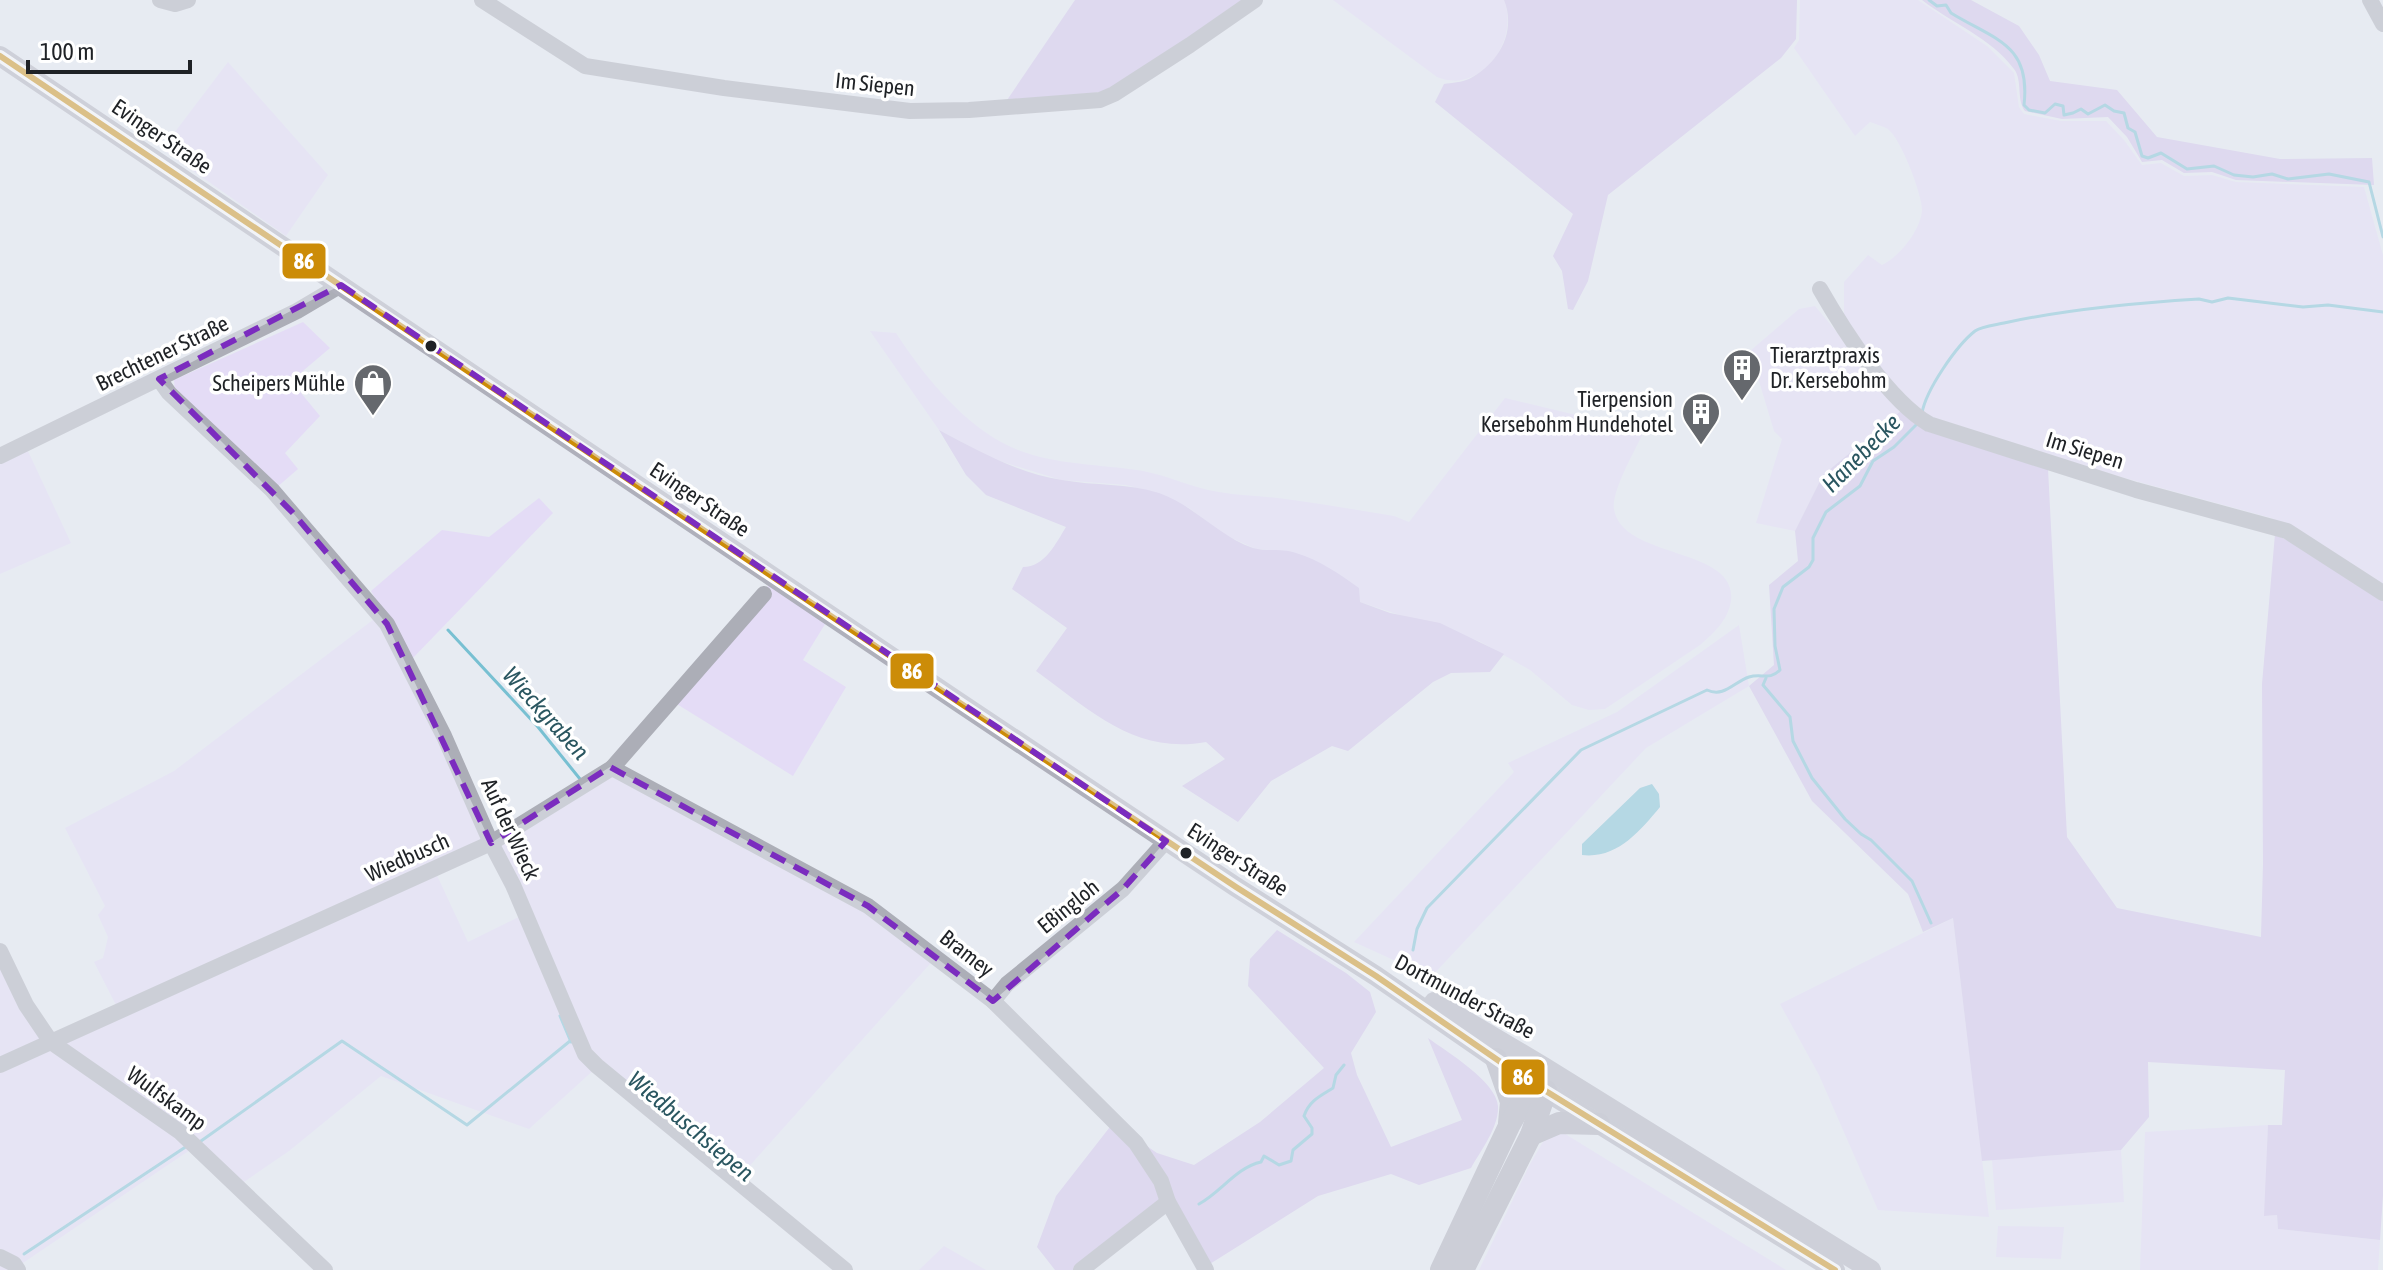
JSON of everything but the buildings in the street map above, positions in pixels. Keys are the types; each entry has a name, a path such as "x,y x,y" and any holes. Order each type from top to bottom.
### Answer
{"highway":[{"path":"1496,1059 1511,1102 1509,1126"},
{"path":"1441,1270 1509,1126 1546,1080"},
{"path":"1463,1270 1531,1135 1546,1080"},
{"path":"1531,1135 1559,1123 1599,1124"}],"main road":[{"name":"Evinger Straße","path":"0,56 1166,841 1376,976"},
{"name":"Dortmunder Straße","path":"1376,976 1496,1059 1546,1080 1599,1124 1835,1270"},
{"name":"Dortmunder Straße","path":"1376,976 1420,994 1546,1080 1871,1270"}],"street":[{"path":"160,0 175,4 188,0"},
{"name":"Im Siepen","path":"482,0 585,66 724,88 940,112 1100,100 1190,45 1255,0"},
{"path":"2370,0 2383,24"},
{"name":"Brechtener Straße","path":"0,456 297,311 341,285"},
{"name":"Im Siepen","path":"1820,289 1843,330 1862,355 1912,414 1929,424 2136,490 2287,531 2383,593"},
{"name":"Auf der Wieck","path":"159,379 169,393 293,513 387,624 444,736 513,885 585,1054 845,1270"},
{"name":"Wiedbusch","path":"0,1065 491,843 612,768 764,594"},
{"name":"Bramey","path":"612,768 868,906 993,1001 1136,1143 1161,1181 1168,1202 1206,1270"},
{"name":"Eßingloh","path":"993,1001 1007,984 1123,889 1166,841"},
{"name":"Wulfskamp","path":"0,951 26,1005 51,1042 180,1132 325,1270"},
{"path":"1081,1270 1168,1202"},
{"path":"0,1257 14,1264 18,1270"}],"highlighted area":[{"path":"341,285 1166,841 1123,889 993,1001 868,906 610,767 491,843 387,624 293,513 159,379"}],"shaded area":[{"path":"1075,0 1245,0 1114,90 1003,106"},
{"path":"1333,0 1504,0 1508,16 1506,31 1501,47 1482,71 1468,78 1453,80 1437,77"},
{"path":"1504,0 1797,0 1796,39 1781,58 1608,195 1588,281 1573,310 1568,309 1562,271 1553,256 1573,214 1435,102 1444,84 1469,79 1496,56 1508,24"},
{"path":"1800,0 1918,0 1987,46 2014,73 2019,107 2024,114 2061,121 2106,121 2142,165 2161,163 2184,176 2212,175 2236,182 2364,187 2383,255 2383,585 2271,518 2077,465 1927,417 1913,407 1844,323 1844,282 1868,255 1882,265 1908,242 1921,218 1919,192 1910,167 1888,129 1870,122 1855,136 1794,48 1799,40"},
{"path":"1922,0 1971,0 2019,26 2039,55 2050,81 2117,90 2157,137 2280,159 2372,158 2374,185 2236,180 2212,172 2184,173 2162,160 2142,162 2127,137 2108,117 2062,119 2025,111 2017,74 2004,58 1983,39"},
{"path":"228,62 328,175 286,236 162,149"},
{"path":"1815,306 1902,410 1823,475 1795,531 1756,523 1782,439 1774,431 1750,351 1799,309"},
{"path":"303,322 330,348 291,381 320,416 285,453 298,469 276,488 175,391 174,380"},
{"path":"870,331 896,333 929,379 956,408 985,432 1018,450 1052,460 1143,471 1219,492 1340,507 1394,516 1409,522 1505,398 1645,429 1616,491 1614,509 1622,525 1637,537 1717,571 1728,583 1729,608 1720,626 1700,645 1605,709 1589,710 1572,705 1530,670 1479,641 1360,602 1293,552 1256,549 1225,535 1189,508 1160,494 1126,485 1061,480 993,459 939,430"},
{"path":"1902,410 2048,469 2067,837 2117,908 2261,937 2262,684 2275,534 2311,552 2383,597 2383,1195 2380,1240 2278,1229 2277,1215 2264,1216 2268,1125 2282,1125 2285,1070 2148,1062 2149,1117 2121,1150 1982,1161 1953,918 1923,932 1908,894 1812,801 1749,686 1774,665 1769,585 1798,561 1795,531 1823,475"},
{"path":"939,430 999,460 1045,477 1135,488 1172,498 1240,543 1258,549 1291,552 1321,563 1359,588 1360,602 1390,613 1440,623 1504,654 1490,672 1451,673 1433,682 1348,751 1332,746 1271,781 1238,822 1182,786 1225,759 1206,742 1157,742 1135,736 1095,714 1036,671 1067,628 1012,589 1023,567 1044,559 1066,527 986,495 966,475"},
{"path":"27,449 71,543 0,574 0,461"},
{"path":"539,498 553,513 411,660 371,591 442,530 489,537"},
{"path":"773,580 830,616 803,660 846,687 793,776 672,701"},
{"path":"378,616 491,843 604,771 868,906 937,956 736,1181 597,1067 529,1129 381,1076 289,1151 241,1184 193,1148 17,1267 18,1270 0,1270 0,959 45,1048 119,1011 94,962 103,958 108,937 98,915 105,906 65,828 174,771","holes":["491,844 525,914 468,942 435,871"]},
{"path":"1739,625 1749,686 1646,748 1431,977 1354,942 1514,772 1508,763 1617,712"},
{"path":"1953,918 1989,1217 1878,1210 1819,1075 1780,1004"},
{"path":"1277,930 1346,973 1370,992 1376,1012 1351,1053 1357,1075 1391,1147 1462,1120 1428,1038 1489,1087 1495,1096 1498,1114 1489,1138 1471,1168 1419,1185 1391,1174 1318,1196 1205,1267 1168,1202 1081,1270 1055,1270 1037,1247 1056,1196 1113,1123 1157,1153 1194,1165 1260,1122 1324,1068 1248,986 1250,959"},
{"path":"2268,1125 2265,1216 2277,1215 2278,1229 2380,1240 2378,1270 2140,1270 2145,1132"},
{"path":"1562,1132 1786,1270 1479,1270 1547,1135"},
{"path":"2121,1150 2124,1202 1996,1210 1992,1160"},
{"path":"1998,1226 2064,1227 2061,1259 1996,1257"},
{"path":"944,1246 986,1270 919,1270"}],"water":[{"path":"1652,784 1659,794 1660,807 1644,826 1617,848 1606,853 1582,855 1582,844 1640,788"}],"waterway":[{"path":"1929,0 1937,6 1946,5 1951,13 2007,46 2022,69 2024,105 2029,110 2045,113 2055,104 2063,106 2064,115 2081,109 2088,114 2105,105 2124,113 2128,128 2135,132 2142,156 2148,158 2161,153 2187,169 2214,166 2234,175 2253,177 2272,174 2288,179 2329,174 2369,182 2383,237"},
{"name":"Hanebecke","path":"1922,413 1929,393 1951,357 1975,331 1989,326 2077,310 2199,299 2212,302 2228,298 2303,307 2328,305 2383,312"},
{"name":"Hanebecke","path":"1413,950 1417,929 1427,908 1581,750 1707,690 1724,691 1749,677 1769,676 1780,670 1775,646 1774,609 1783,587 1809,567 1813,560 1813,538 1826,512 1860,486 1873,461 1894,447 1918,423"},
{"name":"Wieckgraben","path":"448,630 538,727 580,779"},
{"path":"1766,678 1763,685 1790,717 1793,741 1812,778 1845,819 1912,881 1931,923"},
{"name":"Wieckgraben","path":"560,1016 571,1042"},
{"name":"Wiedbuschsiepen","path":"201,1141 342,1041 467,1125 570,1041"},
{"name":"Hanebecke","path":"1199,1204 1244,1169 1261,1162 1264,1156 1279,1165 1291,1161 1293,1150 1312,1134 1312,1128 1304,1116 1306,1111 1316,1099 1333,1088 1336,1075 1344,1065"},
{"name":"Wiedbuschsiepen","path":"24,1254 187,1146"}],"transit line":[{"name":"86","path":"0,56 957,701 1236,887 1376,976 1515,1072 1835,1270"}],"place":[{"name":"Tierarztpraxis Dr. Kersebohm","path":"1742,402"},
{"name":"Scheipers Mühle","path":"373,417"},
{"name":"Tierpension Kersebohm Hundehotel","path":"1701,446"}]}
